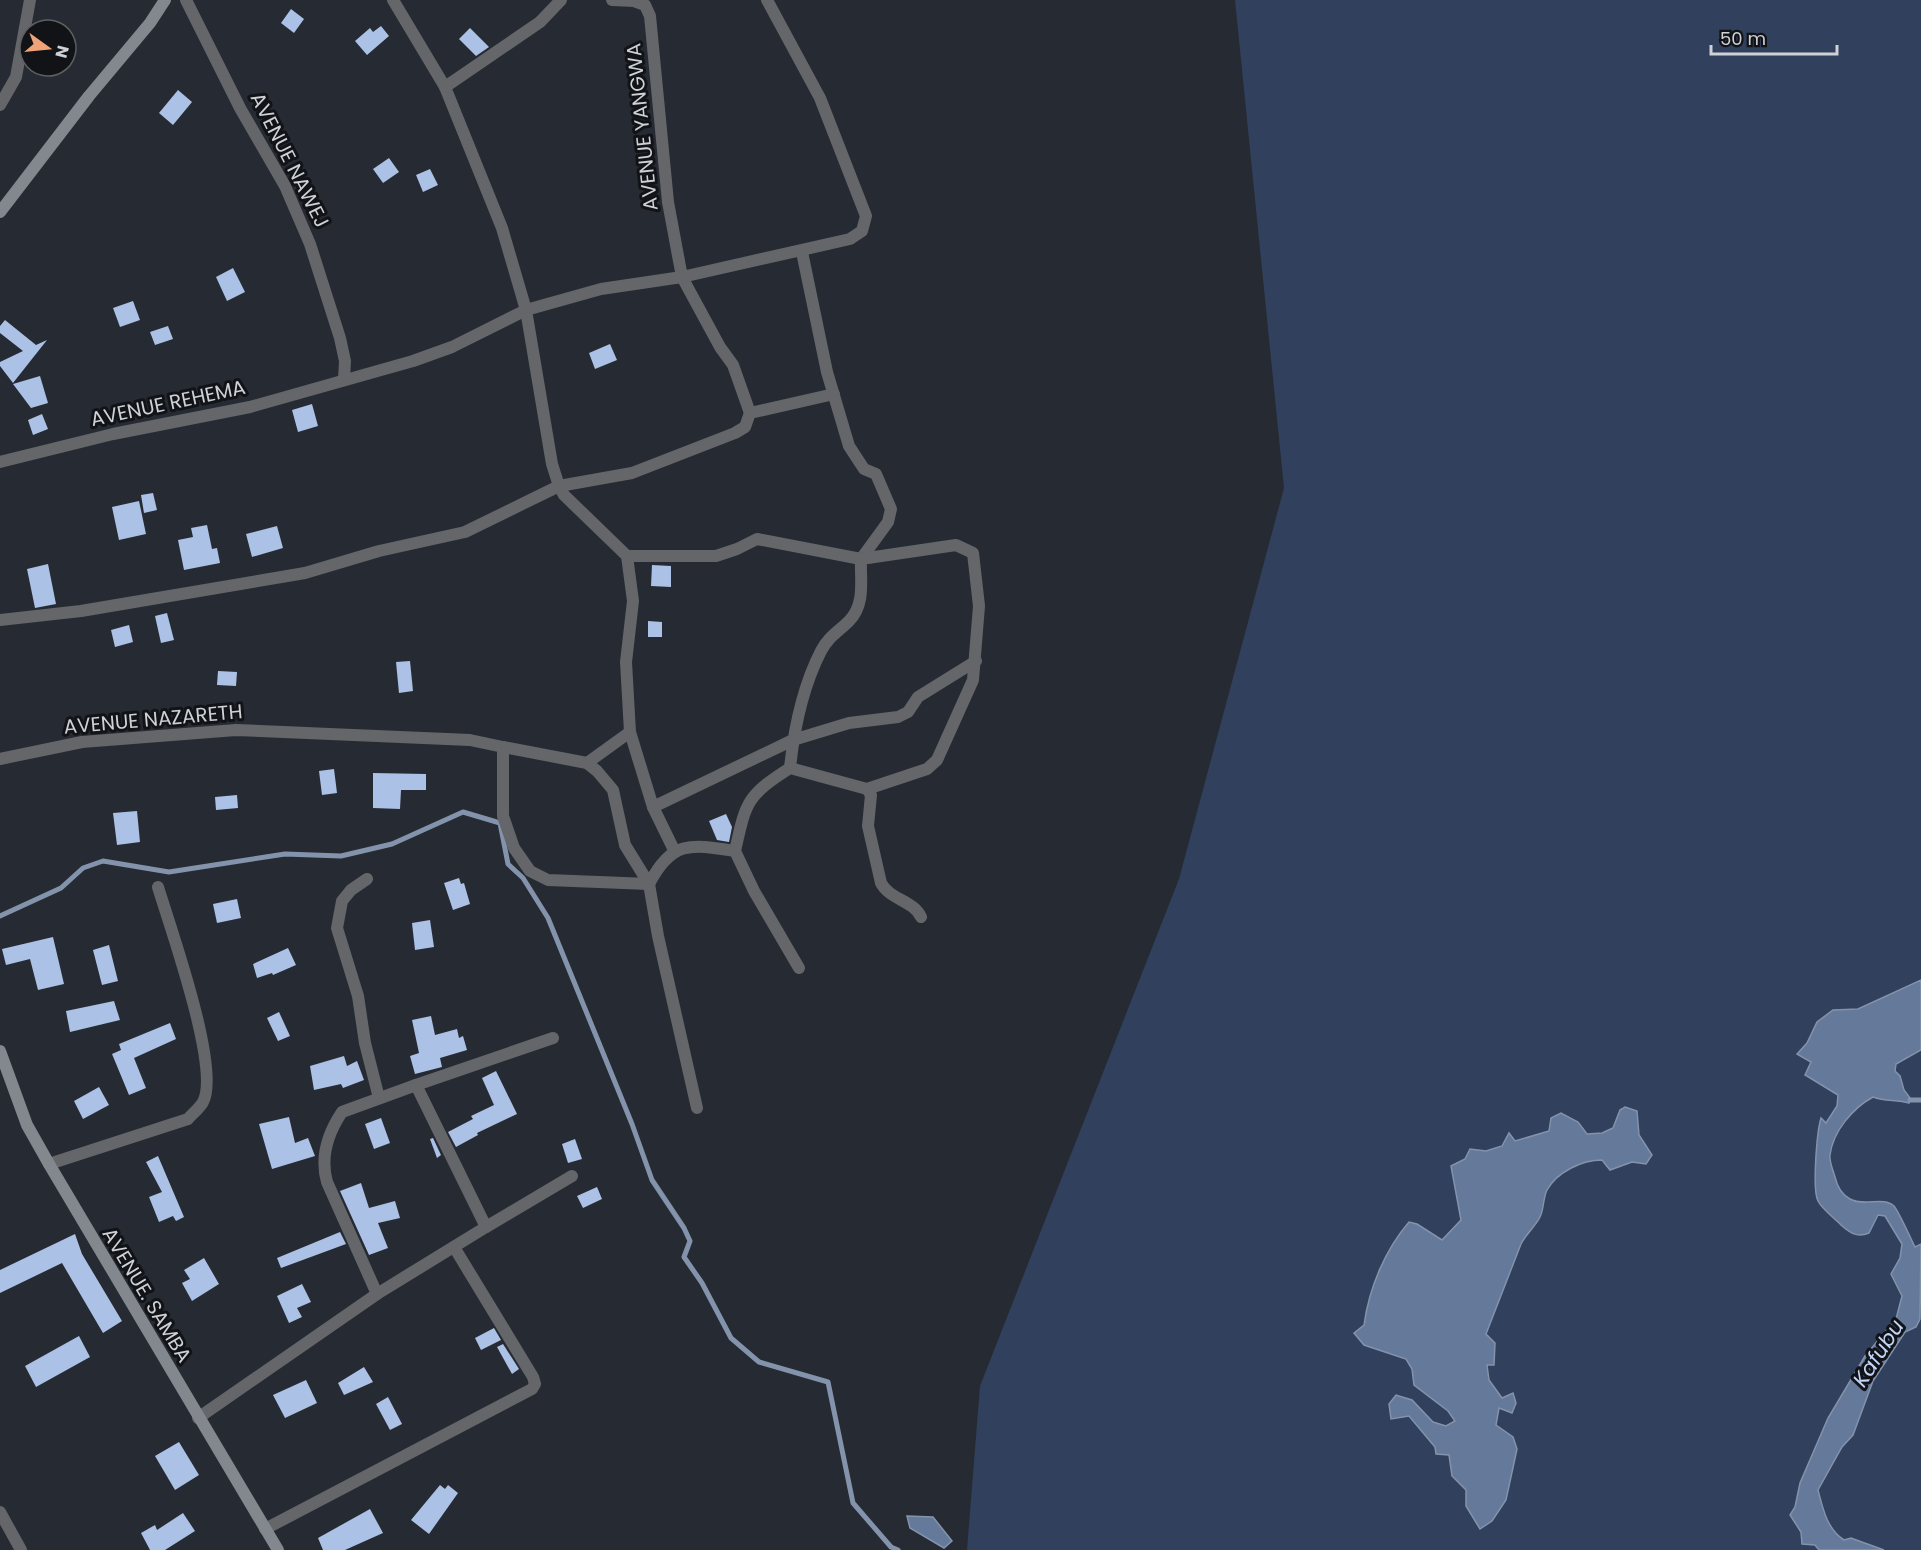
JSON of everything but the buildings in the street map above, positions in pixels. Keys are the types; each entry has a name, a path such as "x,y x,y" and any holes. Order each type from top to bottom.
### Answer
{"street":[{"path":"0,105 16,77 30,0"},
{"path":"0,213 89,96 150,23 165,0"},
{"name":"AVENUE NAWEJ","path":"186,0 240,108 285,186 310,244 340,338 345,361 344,380"},
{"path":"393,0 445,87 502,228 526,310 552,464 560,486 564,495 627,556 633,601 627,640 630,732 653,807 674,850"},
{"path":"445,87 540,22 561,0"},
{"name":"AVENUE YANGWA","path":"612,0 634,1 645,5 650,16 668,202 682,278"},
{"name":"AVENUE REHEMA","path":"0,462 102,436 250,407 344,380 452,347 526,310 601,289 682,278 802,252 850,239 862,231 866,216 820,98 767,0"},
{"path":"790,768 793,740 820,653 828,638 851,620 858,607 862,595 861,558 888,522 891,509 876,474 864,469 849,446 827,372 802,252"},
{"path":"0,620 81,611 305,573 379,551 465,532 560,486 642,469 735,433 746,426 750,413 733,365 720,347 682,278"},
{"path":"750,413 834,394"},
{"path":"627,556 716,556 757,539 861,558 956,545 973,553 979,606 975,623 976,661 973,680 937,760 927,769 867,789 790,768 766,784 745,806 735,851 754,891 800,968"},
{"path":"653,807 793,740 849,723 898,717 908,712 918,697 976,661"},
{"name":"AVENUE NAZARETH","path":"0,759 82,742 274,730 470,740 587,763"},
{"path":"630,732 587,763 597,771 612,790 625,845 649,884 658,936 697,1108"},
{"path":"503,747 503,816 514,848 530,871 548,880 649,884"},
{"path":"867,789 871,795 868,826 881,883 886,890 915,907 921,917"},
{"path":"649,884 659,864 674,850 700,845 735,851"},
{"path":"367,879 351,890 342,902 337,928 358,996 365,1043 379,1098"},
{"path":"49,1164 188,1119 204,1101 207,1070 198,1022 158,887"},
{"path":"377,1294 323,1168 328,1140 342,1112 552,1038"},
{"name":"AVENUE. SAMBA","path":"0,1051 27,1125 278,1550"},
{"path":"416,1085 486,1227"},
{"path":"198,1418 377,1294 572,1176"},
{"path":"266,1529 532,1389 535,1384 533,1377 454,1247"},
{"path":"0,1512 21,1550"}],"shaded area":[{"path":"1235,0 1921,0 1921,1550 967,1550 980,1386 1179,879 1284,488"}],"water":[{"name":"Kafubu","path":"1921,980 1921,1050 1896,1064 1895,1071 1900,1076 1904,1090 1910,1098 1909,1103 1873,1097 1858,1107 1845,1121 1835,1137 1830,1155 1837,1184 1844,1195 1855,1201 1890,1203 1894,1206 1915,1247 1921,1244 1920,1319 1916,1327 1905,1332 1873,1381 1853,1435 1842,1447 1818,1490 1826,1518 1838,1535 1844,1540 1851,1538 1884,1550 1819,1550 1815,1545 1802,1544 1801,1532 1790,1515 1795,1507 1800,1483 1828,1418 1865,1356 1896,1319 1902,1296 1891,1274 1900,1258 1902,1244 1885,1216 1878,1215 1869,1233 1857,1235 1844,1228 1818,1201 1815,1173 1819,1125 1821,1118 1826,1123 1837,1106 1838,1095 1805,1075 1811,1062 1797,1054 1807,1043 1817,1022 1833,1010 1858,1009"},
{"path":"1625,1107 1637,1111 1639,1135 1652,1155 1646,1164 1632,1162 1610,1170 1602,1160 1586,1162 1571,1168 1551,1184 1546,1193 1540,1217 1521,1244 1486,1334 1495,1343 1494,1365 1487,1365 1489,1380 1502,1398 1513,1393 1516,1403 1512,1413 1499,1408 1496,1425 1513,1437 1517,1449 1506,1500 1492,1521 1480,1529 1466,1506 1466,1490 1452,1476 1449,1455 1436,1454 1435,1447 1409,1416 1391,1419 1389,1404 1396,1395 1412,1400 1433,1422 1446,1426 1455,1421 1448,1411 1414,1385 1412,1369 1406,1359 1364,1345 1354,1333 1364,1325 1379,1270 1400,1233 1409,1222 1417,1224 1442,1240 1461,1220 1451,1166 1465,1159 1470,1149 1486,1151 1502,1146 1509,1133 1515,1141 1549,1131 1551,1118 1561,1113 1578,1122 1587,1134 1602,1133 1613,1128 1620,1110"},
{"path":"907,1516 933,1517 952,1541 944,1548 910,1528"}],"waterway":[{"path":"0,916 61,888 83,868 103,861 169,872 285,854 341,856 392,844 463,812 500,823 508,864 523,878 548,918 632,1124 652,1180 690,1241 684,1257 702,1283 731,1338 759,1362 828,1382 853,1503 891,1547 898,1550"},
{"path":"1910,1100 1921,1100"}]}
